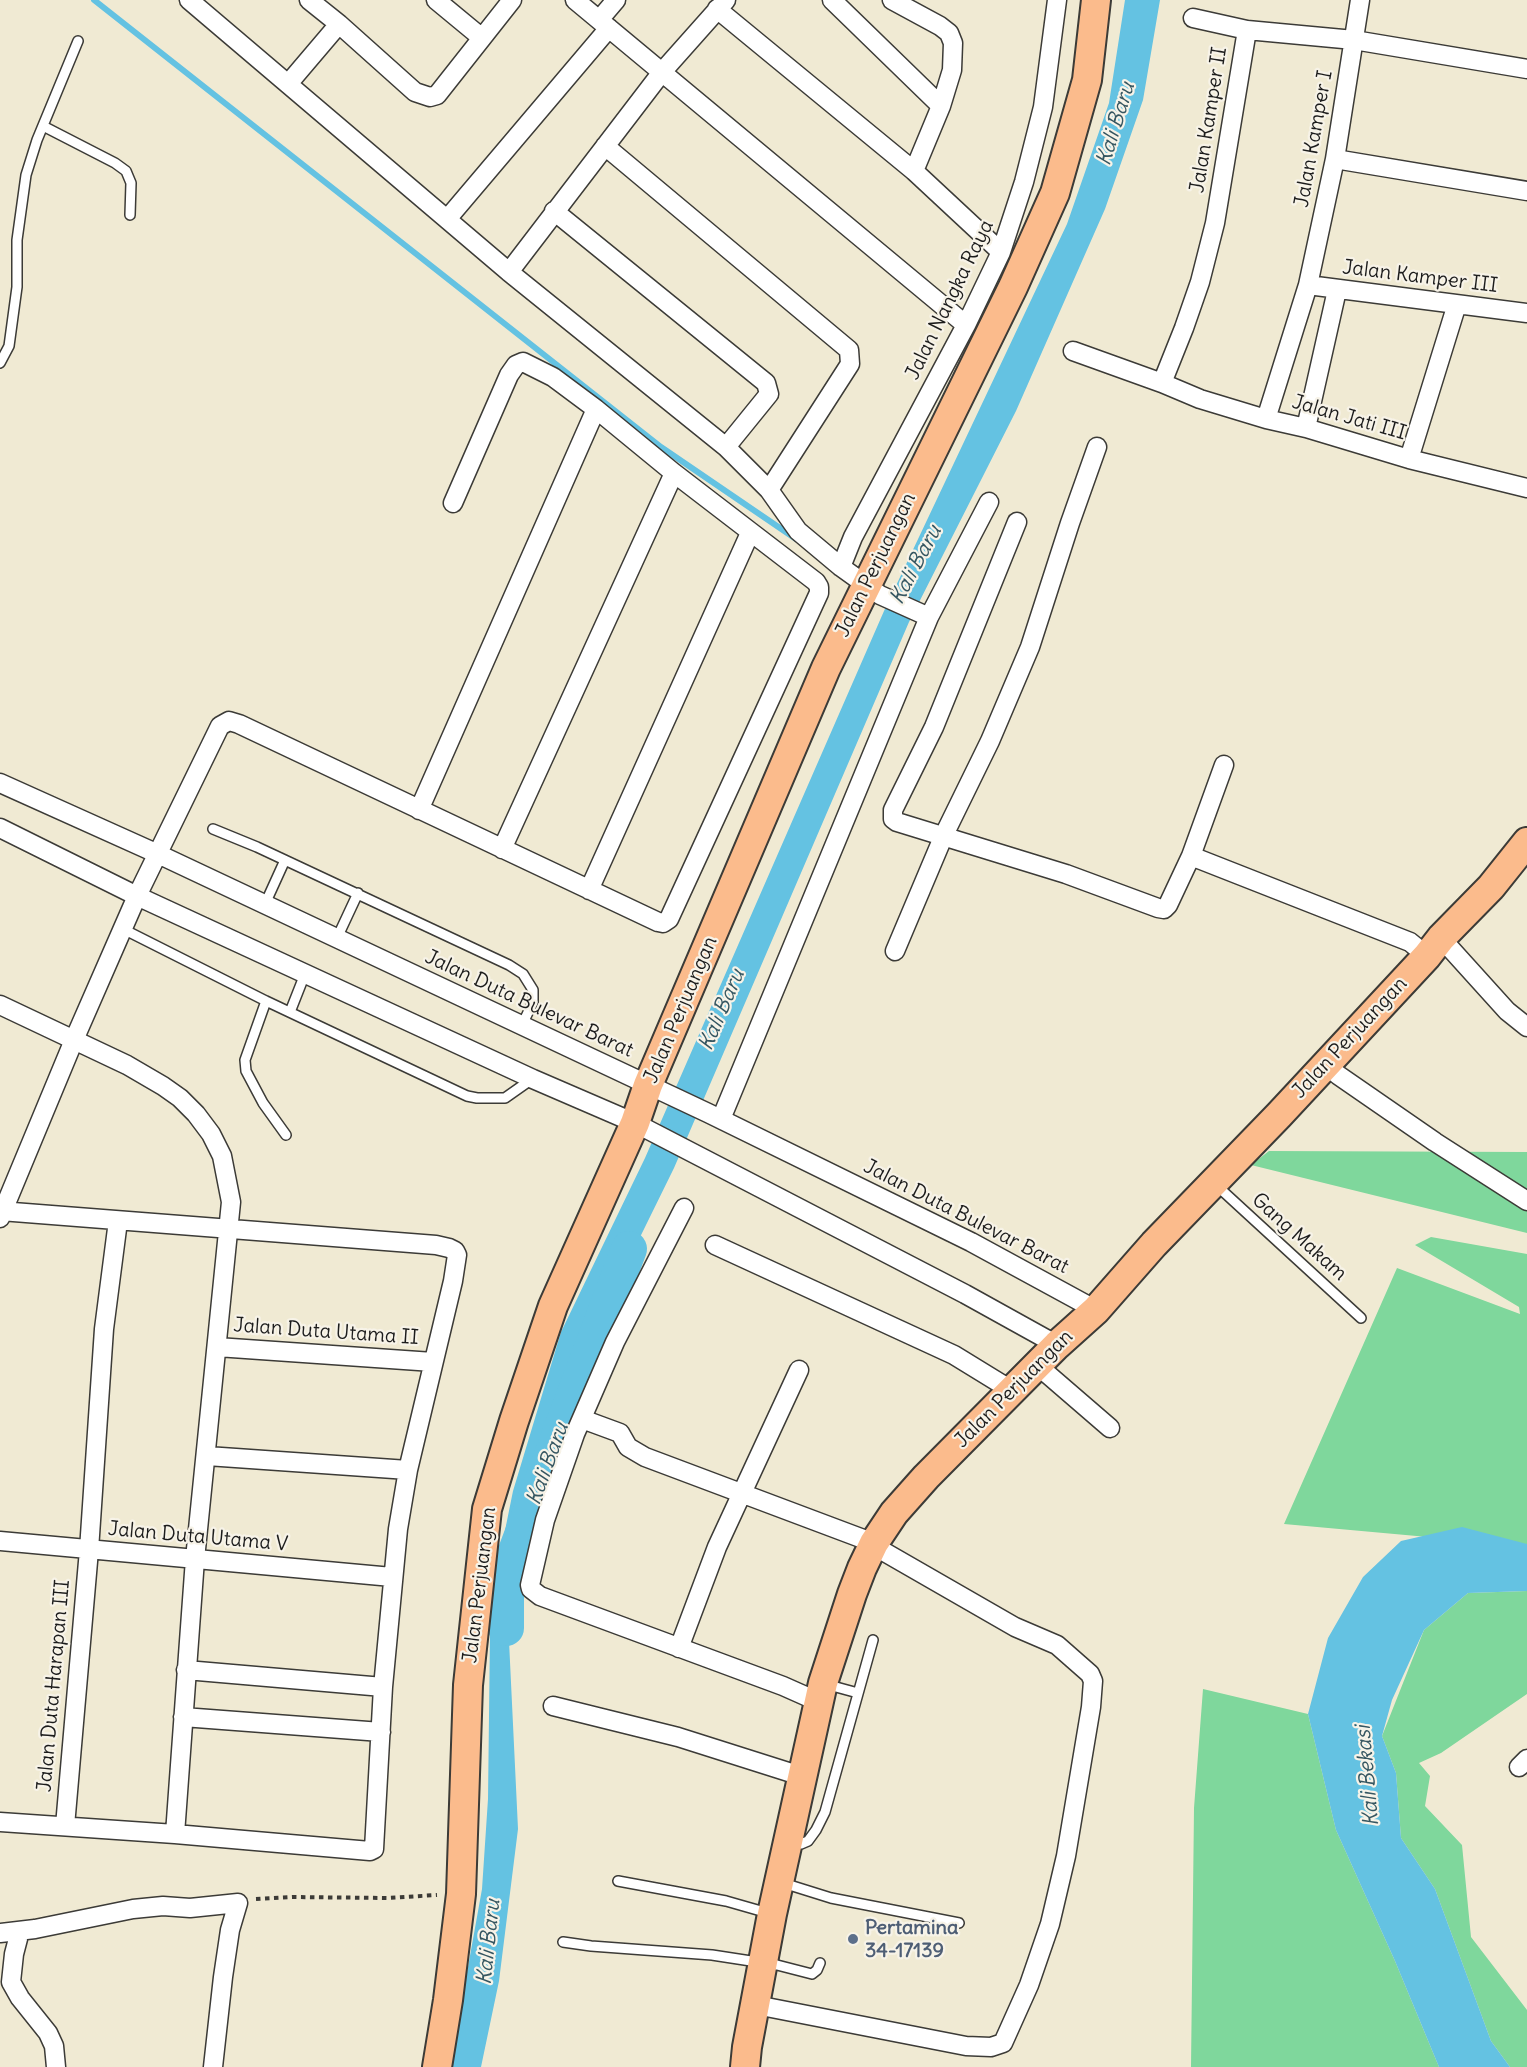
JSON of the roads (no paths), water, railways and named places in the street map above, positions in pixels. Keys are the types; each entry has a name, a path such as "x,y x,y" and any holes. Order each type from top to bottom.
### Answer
{"main road":[{"name":"Jalan Perjuangan","path":"437,2067 461,1894 468,1685 487,1509 514,1421 554,1306 642,1128 826,668 873,590 1055,193 1087,80 1096,0"},
{"name":"Jalan Perjuangan","path":"745,2067 762,1964 801,1776 823,1690 852,1594 874,1543 894,1513 918,1486 1011,1390 1096,1310 1154,1244 1326,1065 1491,887 1526,845"}],"street":[{"path":"189,0 509,272 726,447 769,490 798,531 873,590 923,616"},
{"path":"309,0 415,92 430,97 437,94 512,0"},
{"path":"436,0 482,38"},
{"path":"575,0 966,325"},
{"path":"448,218 604,24 616,0"},
{"path":"832,0 941,106"},
{"path":"892,0 924,16 950,33 953,43 952,70 941,106 914,171"},
{"name":"Jalan Nangka Raya","path":"841,567 853,537 966,325 1001,252 1024,182 1043,107 1057,0"},
{"name":"Jalan Kamper I","path":"1266,419 1308,285 1335,159 1360,0"},
{"path":"509,272 662,72 721,4 914,171 1001,252"},
{"path":"1193,18 1246,30"},
{"path":"288,84 339,24"},
{"name":"Jalan Kamper II","path":"1162,383 1200,282 1215,223 1246,30 1354,40 1527,69"},
{"path":"605,146 849,350 850,364 769,490"},
{"path":"1335,159 1527,191"},
{"path":"554,212 766,383 769,394 726,447"},
{"name":"Jalan Kamper III","path":"1308,285 1527,313"},
{"path":"1306,428 1337,290"},
{"path":"1409,459 1457,304"},
{"name":"Jalan Jati III","path":"1073,351 1200,399 1266,419 1306,428 1409,459 1527,488"},
{"path":"0,1822 373,1851 392,1577 408,1470 458,1255 455,1251 436,1245 1,1213 137,896 220,726 229,721 239,724 663,923 669,919 819,593 816,582 750,533 596,409 553,377 523,362 516,365 509,375 453,503"},
{"path":"419,810 596,409"},
{"path":"895,951 944,836 990,741 1030,647 1097,447"},
{"path":"502,849 674,473"},
{"path":"715,1116 923,616 989,502"},
{"path":"1017,522 934,727 893,810 892,816 897,822 1066,874 1164,909 1191,856 1224,765"},
{"path":"589,890 750,533"},
{"name":"Jalan Duta Bulevar Barat","path":"0,783 158,854 715,1116 971,1242 1096,1310"},
{"path":"0,828 137,896 642,1128 965,1294 1057,1345"},
{"path":"1191,856 1410,942 1434,947 1527,1027"},
{"path":"0,1005 127,1065 163,1086 180,1098 196,1114 211,1134 222,1156 231,1202 195,1559 175,1834"},
{"path":"1326,1065 1338,1076 1435,1142 1527,1201"},
{"path":"684,1208 615,1342 582,1419 545,1520 530,1585 531,1590 540,1596 783,1686 823,1690"},
{"name":"Jalan Duta Harapan III","path":"65,1826 89,1550 104,1329 118,1221"},
{"path":"715,1245 954,1355 1011,1390"},
{"name":"Jalan Duta Utama II","path":"217,1347 432,1362"},
{"path":"1037,1365 1110,1428"},
{"path":"679,1648 717,1547 799,1371"},
{"path":"582,1419 620,1433 628,1447 645,1457 874,1543 881,1550 1015,1627 1057,1645 1090,1674 1093,1681 1091,1707 1066,1856 1050,1924 1029,1985 1003,2043 966,2046 756,2005"},
{"path":"207,1456 408,1470"},
{"name":"Jalan Duta Utama V","path":"0,1541 392,1577"},
{"path":"186,1670 383,1687"},
{"path":"553,1706 678,1737 801,1776"},
{"path":"183,1717 381,1732"},
{"path":"0,1933 134,1909 163,1906 189,1908 238,1903 230,1930 213,2067"},
{"path":"20,1931 14,1954 11,1982 20,1998 48,2033 54,2046 56,2067"}],"lane":[{"path":"0,363 9,346 17,287 17,240 26,175 43,126 78,41"},
{"path":"43,126 126,171 131,183 130,215"},
{"path":"213,829 358,893 509,965 523,974 533,990 533,1002 522,1025"},
{"path":"265,904 285,860"},
{"path":"337,938 358,893"},
{"path":"123,929 266,1001 467,1096 506,1098 533,1079"},
{"path":"290,1012 305,974"},
{"path":"266,1001 245,1060 246,1071 263,1103 286,1134"},
{"name":"Gang Makam","path":"1214,1183 1360,1318"},
{"path":"787,1843 801,1844 808,1841 825,1812 873,1640"},
{"path":"823,1690 858,1693"},
{"path":"618,1881 726,1901 772,1914"},
{"path":"780,1882 831,1902 959,1923"},
{"path":"563,1942 712,1955 777,1965 812,1974 820,1963"}],"water":[{"path":"1125,0 1160,0 1143,100 1105,209 1016,411 909,622 674,1168 589,1341 527,1494 506,1578 518,1829 499,1981 481,2067 450,2067 482,1889 488,1799 490,1633 496,1575 513,1491 561,1332 645,1158 884,611 1067,224 1109,103"},
{"name":"Kali Bekasi","path":"1462,1527 1527,1544 1527,1591 1468,1593 1424,1630 1392,1700 1382,1736 1396,1773 1401,1838 1435,1889 1491,2041 1510,2067 1439,2067 1395,1961 1336,1830 1308,1714 1328,1638 1363,1577 1401,1541"}],"waterway":[{"path":"94,0 661,447 796,539"},
{"name":"Kali Baru","path":"506,1628 506,1578 629,1249"}],"place":[{"name":"Pertamina 34-17139","path":"853,1939"}]}
